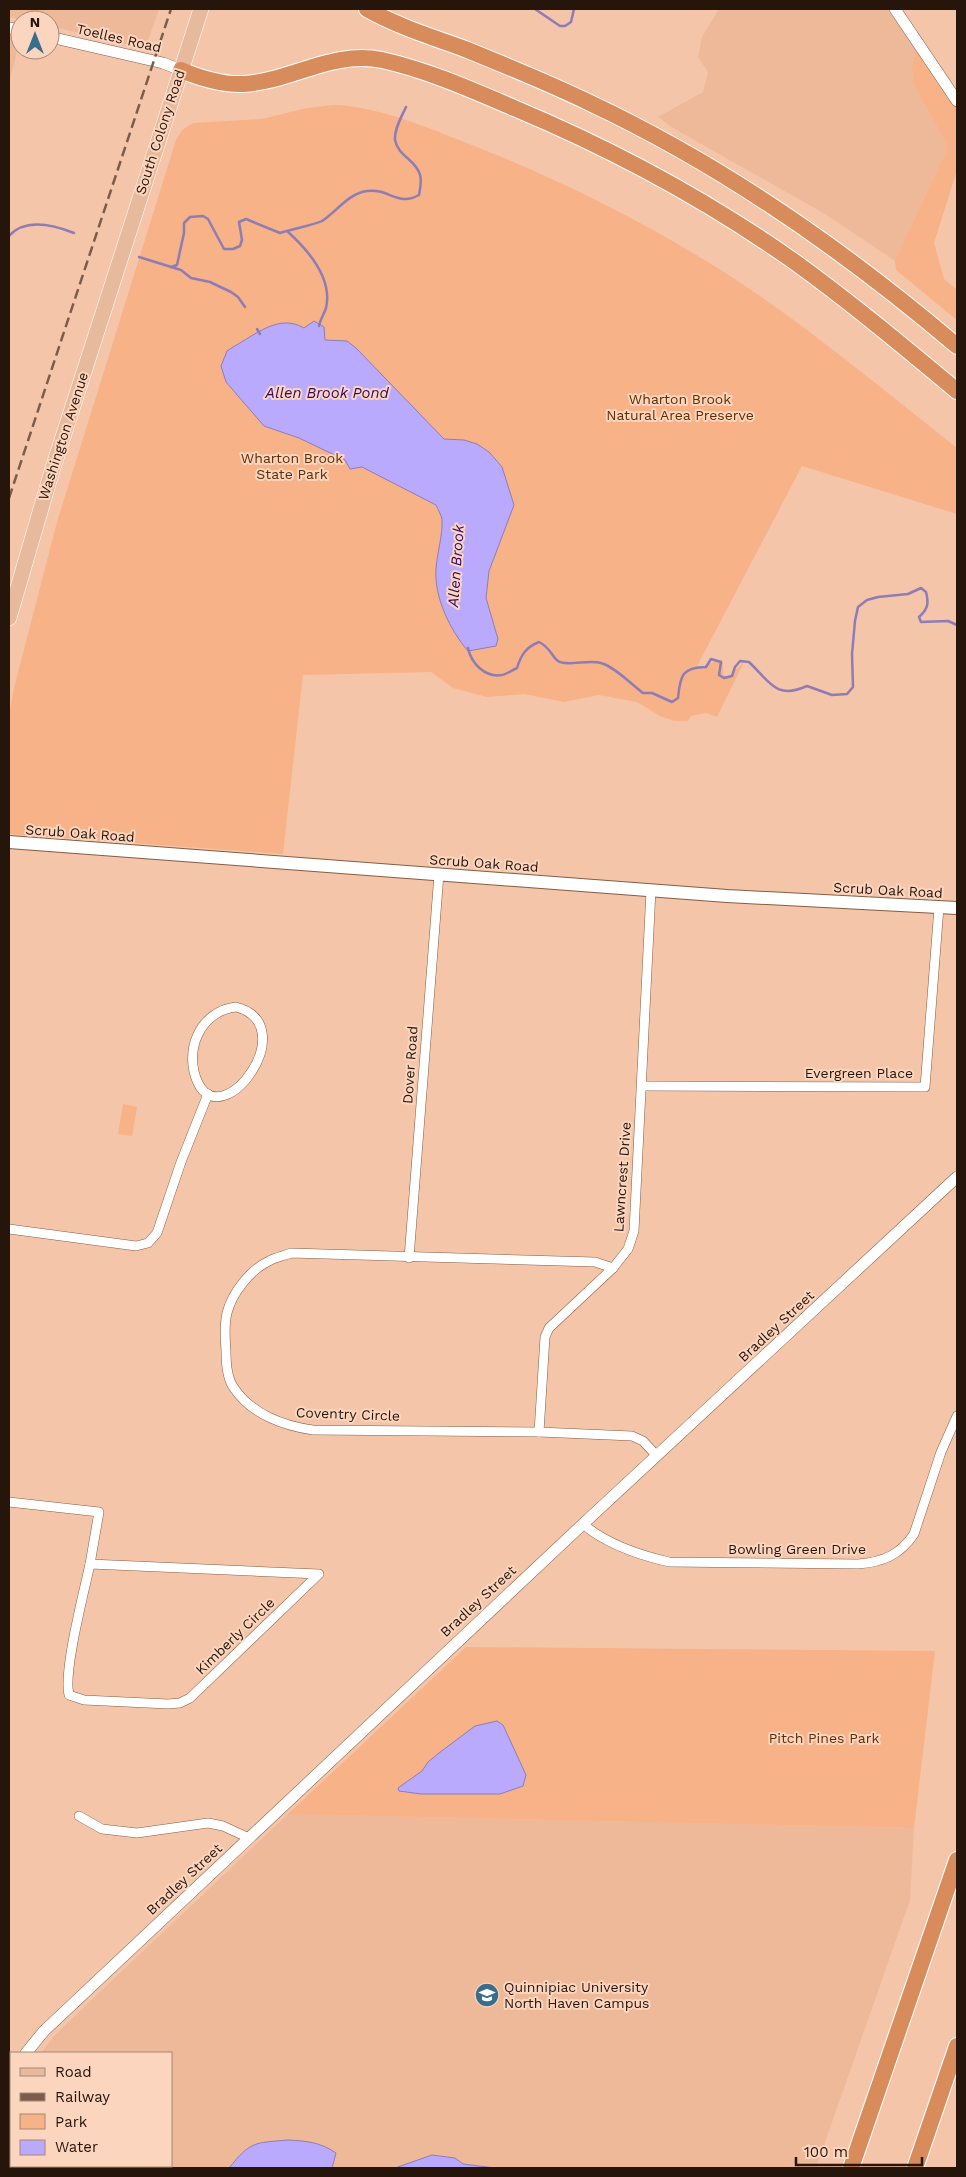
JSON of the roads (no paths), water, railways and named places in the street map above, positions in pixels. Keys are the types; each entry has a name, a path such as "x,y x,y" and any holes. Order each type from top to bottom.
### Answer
{"highway":[{"path":"367,9 570,93 688,154 745,187 824,240 888,288 957,346"},
{"path":"180,70 217,82 245,84 275,79 334,61 373,59 418,71 509,105 638,166 740,226 789,258 849,302 957,391"},
{"path":"851,2168 957,1860"},
{"path":"915,2168 957,2046"}],"main road":[{"name":"South Colony Road","path":"121,255 200,9"},
{"name":"Washington Avenue","path":"9,618 52,471 121,255"},
{"name":"Scrub Oak Road","path":"9,842 651,890 957,908"}],"street":[{"path":"895,9 957,101"},
{"name":"Toelles Road","path":"60,40 164,63 180,70"},
{"name":"Dover Road","path":"409,1258 439,874"},
{"name":"Lawncrest Drive","path":"539,1432 546,1337 549,1328 613,1268 628,1249 634,1231 651,890"},
{"name":"Evergreen Place","path":"642,1086 925,1087 939,907"},
{"path":"236,1007 247,1010 257,1018 262,1034 260,1053 251,1074 239,1087 224,1095 208,1094 200,1087 193,1068 192,1050 200,1029 211,1016 220,1011 236,1007"},
{"path":"9,1229 136,1246 148,1243 157,1233 181,1162 208,1094"},
{"name":"Bradley Street","path":"27,2052 44,2032 582,1524 957,1177"},
{"name":"Coventry Circle","path":"613,1268 595,1262 291,1254 268,1261 250,1275 238,1290 227,1313 226,1363 233,1388 258,1410 270,1418 291,1427 313,1430 539,1432 632,1436 643,1441 657,1456"},
{"name":"Bowling Green Drive","path":"582,1524 602,1539 669,1562 858,1564 880,1561 897,1553 914,1534 941,1452 957,1416"},
{"name":"Kimberly Circle","path":"9,1502 99,1512 69,1666 67,1687 69,1695 76,1698 112,1702 168,1704 180,1703 190,1698 319,1574 90,1564"},
{"path":"79,1816 102,1829 137,1833 208,1823 223,1826 249,1838"}],"water":[{"name":"Allen Brook Pond","path":"314,321 324,327 325,340 347,341 356,348 444,439 464,440 477,444 489,452 502,467 514,505 489,571 486,598 498,639 496,646 468,651 461,643 444,613 436,580 442,517 436,505 362,467 350,469 345,460 299,438 264,426 226,382 221,366 227,351 267,327 285,323 295,324 304,328"},
{"path":"497,1721 503,1725 526,1775 523,1786 500,1794 421,1794 399,1791 398,1788 422,1771 428,1762 475,1726"},
{"path":"288,2140 313,2143 324,2146 336,2153 332,2168 229,2168 248,2148 254,2145"},
{"path":"432,2155 455,2158 463,2164 495,2168 395,2168"}],"waterway":[{"path":"535,9 560,26 565,26 571,22 574,9"},
{"path":"171,267 177,265 184,233 184,223 190,217 203,216 208,219 224,249 233,249 240,246 242,240 239,222 246,219 280,233 322,221 360,192 375,191 405,199 419,195 421,180 418,170 400,150 395,140 397,127 406,107"},
{"path":"9,236 16,230 31,225 49,226 74,233"},
{"name":"Allen Brook","path":"287,231 310,255 317,265 326,286 326,308 319,326"},
{"name":"Allen Brook","path":"139,257 181,270 191,278 210,282 231,292 238,297 245,307"},
{"name":"Allen Brook","path":"257,329 260,334"},
{"name":"Allen Brook","path":"468,648 472,659 485,672 502,675 517,668 525,652 539,642 562,663 601,663 617,672 643,693 652,693 672,702 678,698 681,679 684,674 698,667 706,667 711,659 721,662 719,675 724,678 732,676 735,667 740,661 749,662 768,682 781,690 796,690 807,686 832,695 847,694 853,687 852,654 855,621 858,607 867,600 908,594 921,588 926,592 927,599 926,608 919,617 921,622 948,621 957,625"}],"railway":[{"path":"9,498 171,9"}],"place":[{"name":"Quinnipiac University North Haven Campus","path":"487,1995"}],"park label":[{"name":"Wharton Brook Natural Area Preserve","path":"680,408"},
{"name":"Wharton Brook State Park","path":"292,466"},
{"name":"Pitch Pines Park","path":"824,1738"}]}
